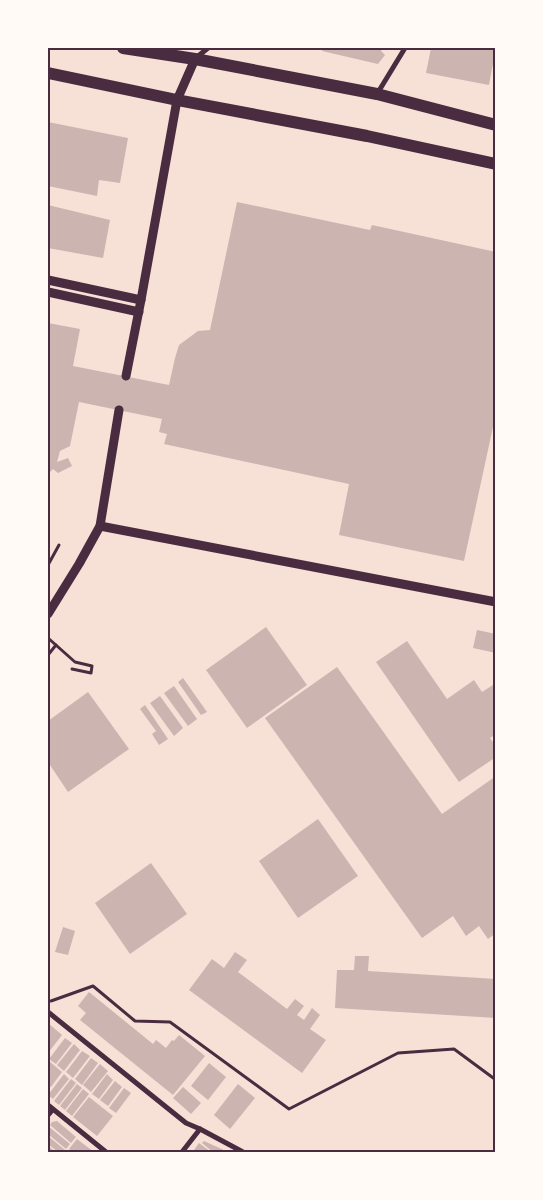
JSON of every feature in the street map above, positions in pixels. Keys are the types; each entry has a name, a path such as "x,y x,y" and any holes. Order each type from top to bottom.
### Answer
{"main road":[{"path":"122,48 194,59 377,94 496,125"},
{"path":"48,73 367,136 496,164"}],"street":[{"path":"126,376 178,100 194,59 208,48"},
{"path":"377,94 405,48"},
{"path":"48,280 141,300"},
{"path":"48,292 139,312"},
{"path":"48,614 100,526 119,410"},
{"path":"100,526 496,602"},
{"path":"48,1012 186,1123 243,1152"},
{"path":"48,1105 106,1152"},
{"path":"182,1152 200,1130"}],"lane":[{"path":"48,1116 53,1110"}],"path":[{"path":"48,565 59,545"},
{"path":"48,638 75,662 92,666 92,673 72,669"},
{"path":"48,655 56,645"},
{"path":"48,1003 93,986 135,1021 170,1022 289,1109 398,1054 454,1049 496,1080"}],"building":[{"path":"324,48 383,48 381,51 385,55 378,64 322,51"},
{"path":"431,48 496,48 489,85 426,73"},
{"path":"48,122 128,138 120,183 99,180 97,196 48,186"},
{"path":"237,202 370,230 372,225 496,252 496,413 464,561 339,535 349,484 164,444 167,434 159,432 162,419 79,402 70,446 60,451 57,462 68,458 72,466 58,473 53,469 48,474 48,323 80,329 73,366 169,385 179,345 198,331 210,330"},
{"path":"48,205 110,220 103,258 48,248"},
{"path":"266,627 307,685 247,728 206,670"},
{"path":"477,630 496,634 496,653 473,648"},
{"path":"407,641 447,699 474,680 482,692 496,683 496,734 490,738 496,746 496,757 459,782 376,662"},
{"path":"337,667 442,814 496,776 496,933 488,939 479,926 466,936 453,916 422,938 265,718"},
{"path":"183,678 207,712 201,715 178,682"},
{"path":"174,686 197,719 188,726 164,693"},
{"path":"88,692 129,749 68,792 48,762 48,721"},
{"path":"160,696 183,728 174,736 150,703"},
{"path":"145,705 168,739 159,745 152,734 156,731 140,709"},
{"path":"318,819 358,876 298,918 259,861"},
{"path":"151,863 187,914 130,954 95,903"},
{"path":"63,927 75,931 68,955 55,952"},
{"path":"235,952 247,960 238,972 287,1009 295,999 304,1006 297,1015 304,1020 312,1008 320,1015 310,1029 326,1040 302,1073 189,990 212,959 224,968"},
{"path":"355,956 369,956 368,971 496,979 496,1018 335,1008 337,970 354,970"},
{"path":"89,992 153,1044 156,1040 166,1048 179,1035 205,1056 173,1095 80,1020 86,1013 78,1006"},
{"path":"48,1023 62,1035 48,1053"},
{"path":"65,1038 72,1043 56,1064 49,1059"},
{"path":"74,1044 80,1050 64,1071 57,1065"},
{"path":"82,1051 90,1056 73,1078 66,1072"},
{"path":"91,1058 98,1063 82,1085 75,1079"},
{"path":"49,1061 62,1072 51,1087 48,1084"},
{"path":"209,1063 226,1077 208,1100 191,1086"},
{"path":"100,1064 108,1071 91,1092 83,1085"},
{"path":"64,1074 69,1079 53,1099 48,1095"},
{"path":"107,1074 113,1080 99,1099 92,1094"},
{"path":"71,1079 76,1083 59,1105 54,1101"},
{"path":"115,1081 122,1087 108,1106 100,1100"},
{"path":"77,1084 82,1088 65,1110 60,1106"},
{"path":"238,1084 255,1098 230,1129 214,1115"},
{"path":"183,1087 201,1103 191,1114 173,1098"},
{"path":"124,1088 131,1093 116,1113 109,1108"},
{"path":"83,1089 89,1094 72,1116 66,1111"},
{"path":"89,1097 113,1116 97,1136 73,1117"},
{"path":"57,1121 76,1137 71,1143 50,1125 52,1122"},
{"path":"48,1126 70,1144 66,1149 48,1134"},
{"path":"48,1136 65,1150 58,1152 48,1144"},
{"path":"77,1139 94,1152 73,1152 69,1149"},
{"path":"204,1141 226,1151 213,1152 202,1143"},
{"path":"199,1143 211,1152 197,1152 194,1150"},
{"path":"48,1146 56,1152 48,1152"}]}
